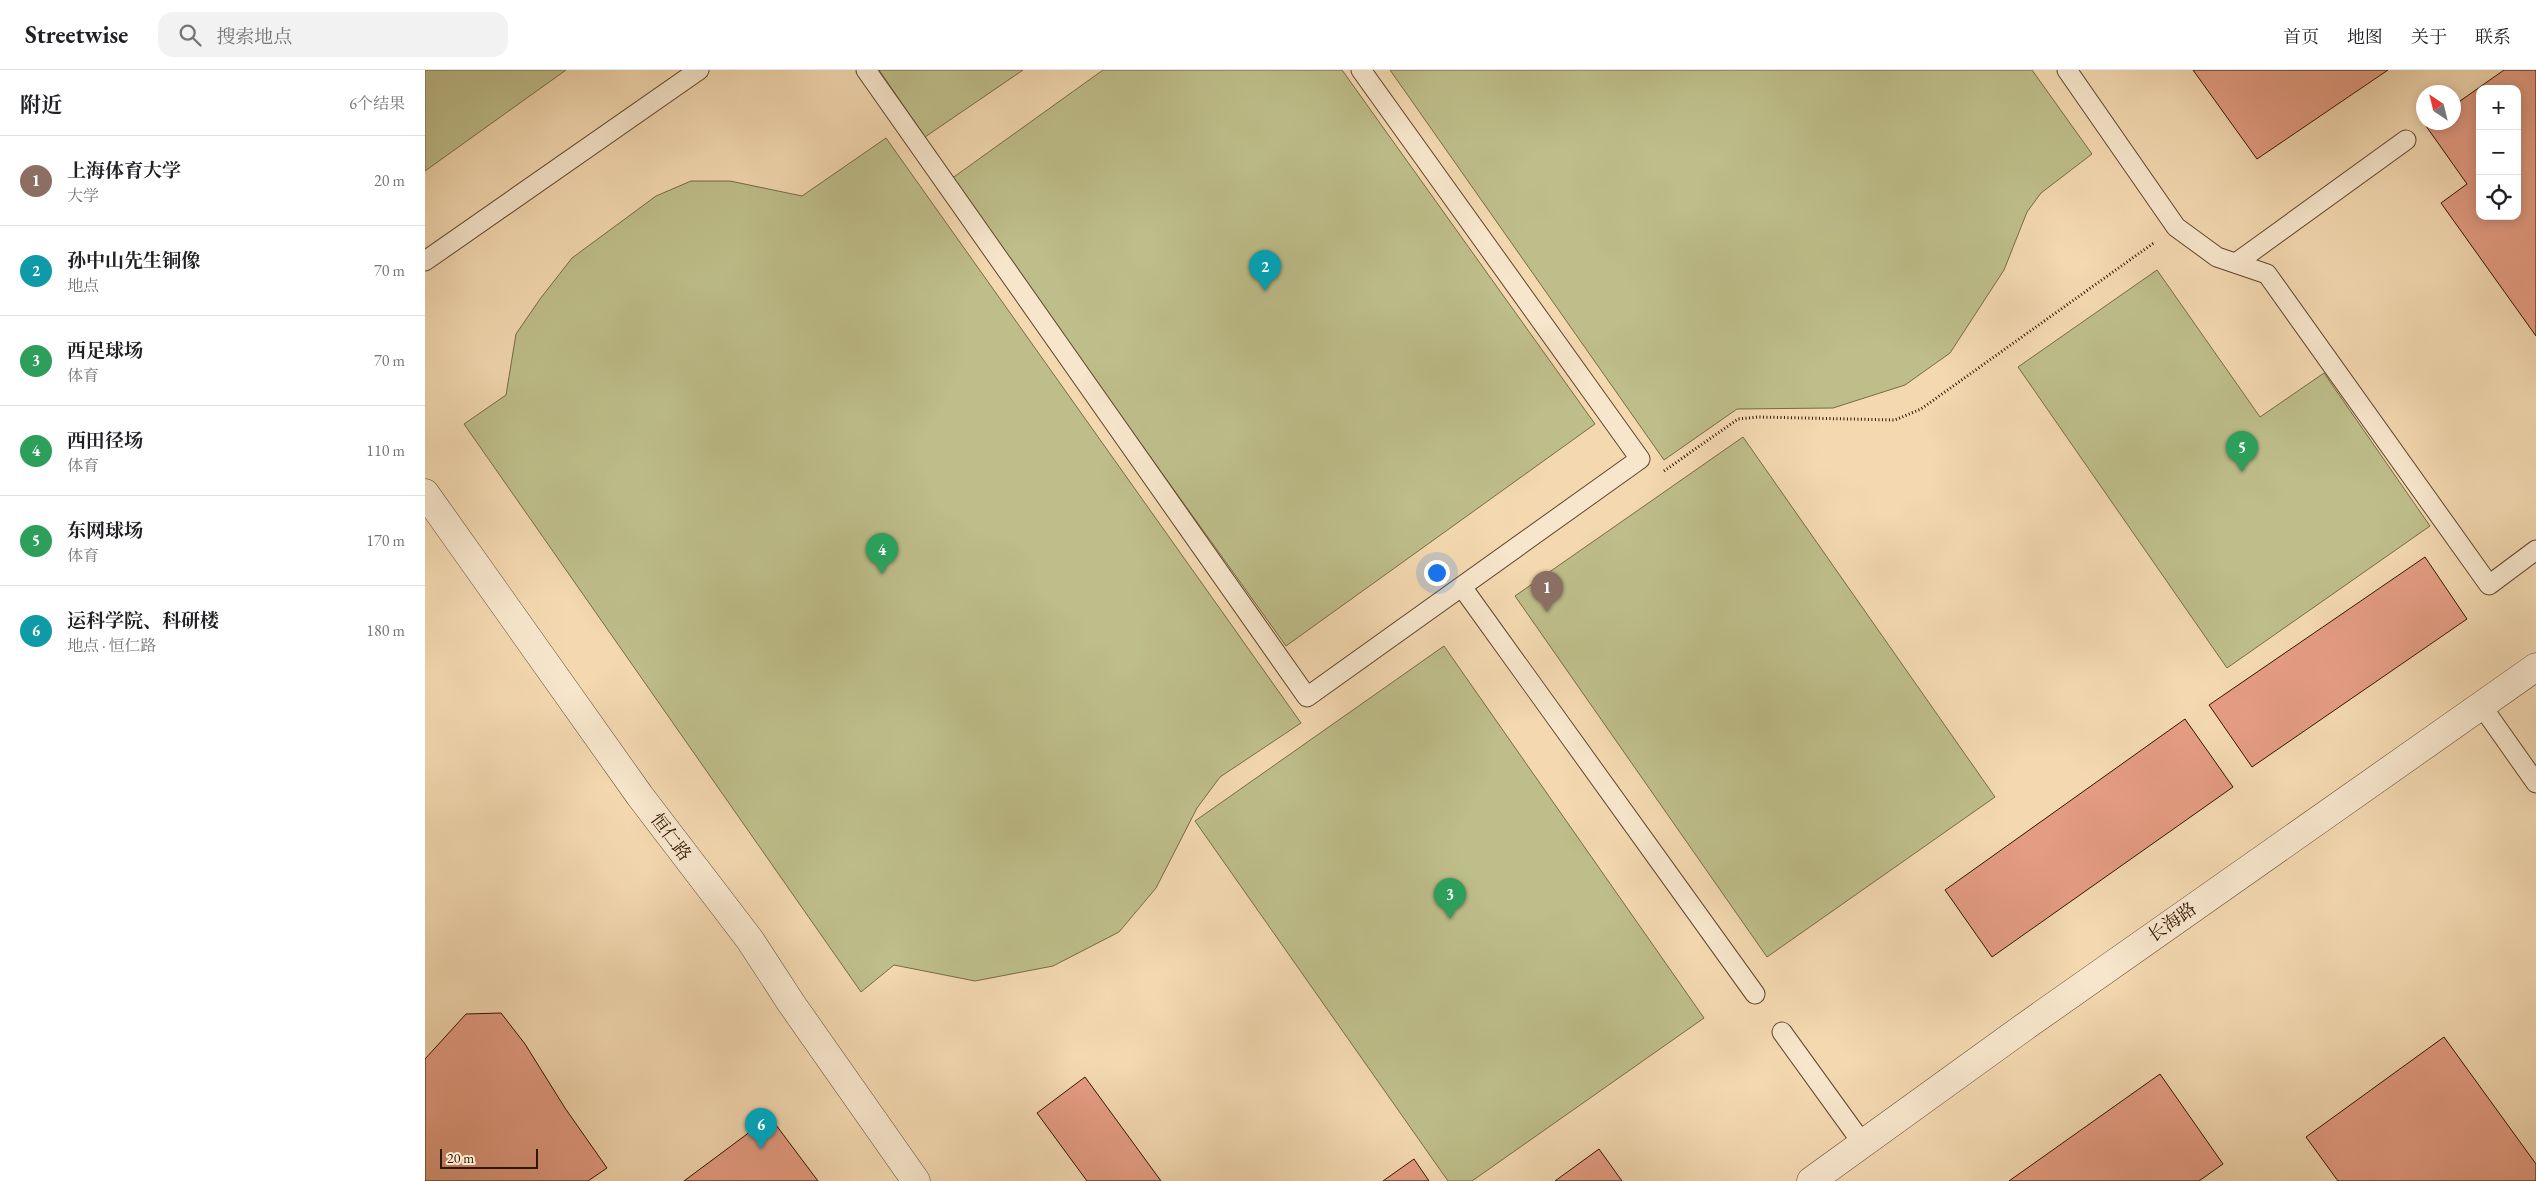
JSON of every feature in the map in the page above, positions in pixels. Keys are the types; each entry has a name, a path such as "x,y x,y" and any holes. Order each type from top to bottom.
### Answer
{"street":[{"name":"恒仁路","path":"425,493 640,796 750,940 791,1003 916,1181"},
{"name":"长海路","path":"1811,1181 2027,1025 2536,667"}],"lane":[{"path":"425,261 699,70"},
{"path":"866,70 1307,697 1640,458 1361,70"},
{"path":"2067,70 2176,227 2217,257 2267,274 2489,585 2536,550"},
{"path":"2236,263 2406,140"},
{"path":"1462,587 1755,994"},
{"path":"2481,705 2536,782"},
{"path":"1782,1032 1863,1144"}],"path":[{"path":"1640,458 1654,478 1738,419 1758,417 1895,420 1921,409 2176,227"}],"green space":[{"path":"425,70 566,70 425,171"},
{"path":"879,70 1023,70 925,137"},
{"path":"1103,70 1342,70 1595,424 1286,646 951,179"},
{"path":"1390,70 2032,70 2092,154 2041,193 2027,212 2004,270 1950,353 1905,385 1833,408 1737,409 1664,460"},
{"path":"886,138 1301,723 1220,777 1197,808 1156,888 1119,932 1053,966 975,981 894,965 861,992 464,424 506,395 516,334 572,258 656,196 691,181 730,181 802,196"},
{"path":"2157,270 2260,417 2324,373 2430,526 2227,668 2018,367"},
{"path":"1743,437 1995,797 1767,957 1515,596"},
{"path":"1444,646 1704,1018 1472,1181 1448,1181 1195,821"}],"building":[{"path":"2193,70 2388,70 2257,159"},
{"path":"2504,70 2536,70 2536,336 2441,203 2467,184 2429,130 2461,130 2461,100 2476,90 2476,220 2521,220 2521,85 2483,85"},
{"path":"2425,557 2467,619 2252,767 2209,705"},
{"path":"2185,719 2233,787 1992,957 1945,890"},
{"path":"501,1013 525,1044 565,1108 607,1168 588,1181 425,1181 425,1059 466,1014"},
{"path":"2444,1037 2536,1164 2536,1181 2338,1181 2306,1137"},
{"path":"2160,1074 2223,1164 2199,1181 2009,1181"},
{"path":"1085,1077 1161,1181 1087,1181 1037,1113"},
{"path":"770,1117 818,1181 684,1181"},
{"path":"1599,1149 1622,1181 1555,1181"},
{"path":"1414,1159 1429,1181 1383,1181"}],"place":[{"name":"孙中山先生铜像","path":"1265,291"},
{"name":"东网球场","path":"2242,472"},
{"name":"西田径场","path":"882,574"},
{"name":"上海体育大学","path":"1547,612"},
{"name":"西足球场","path":"1450,919"},
{"name":"运科学院、科研楼","path":"761,1149"}]}
